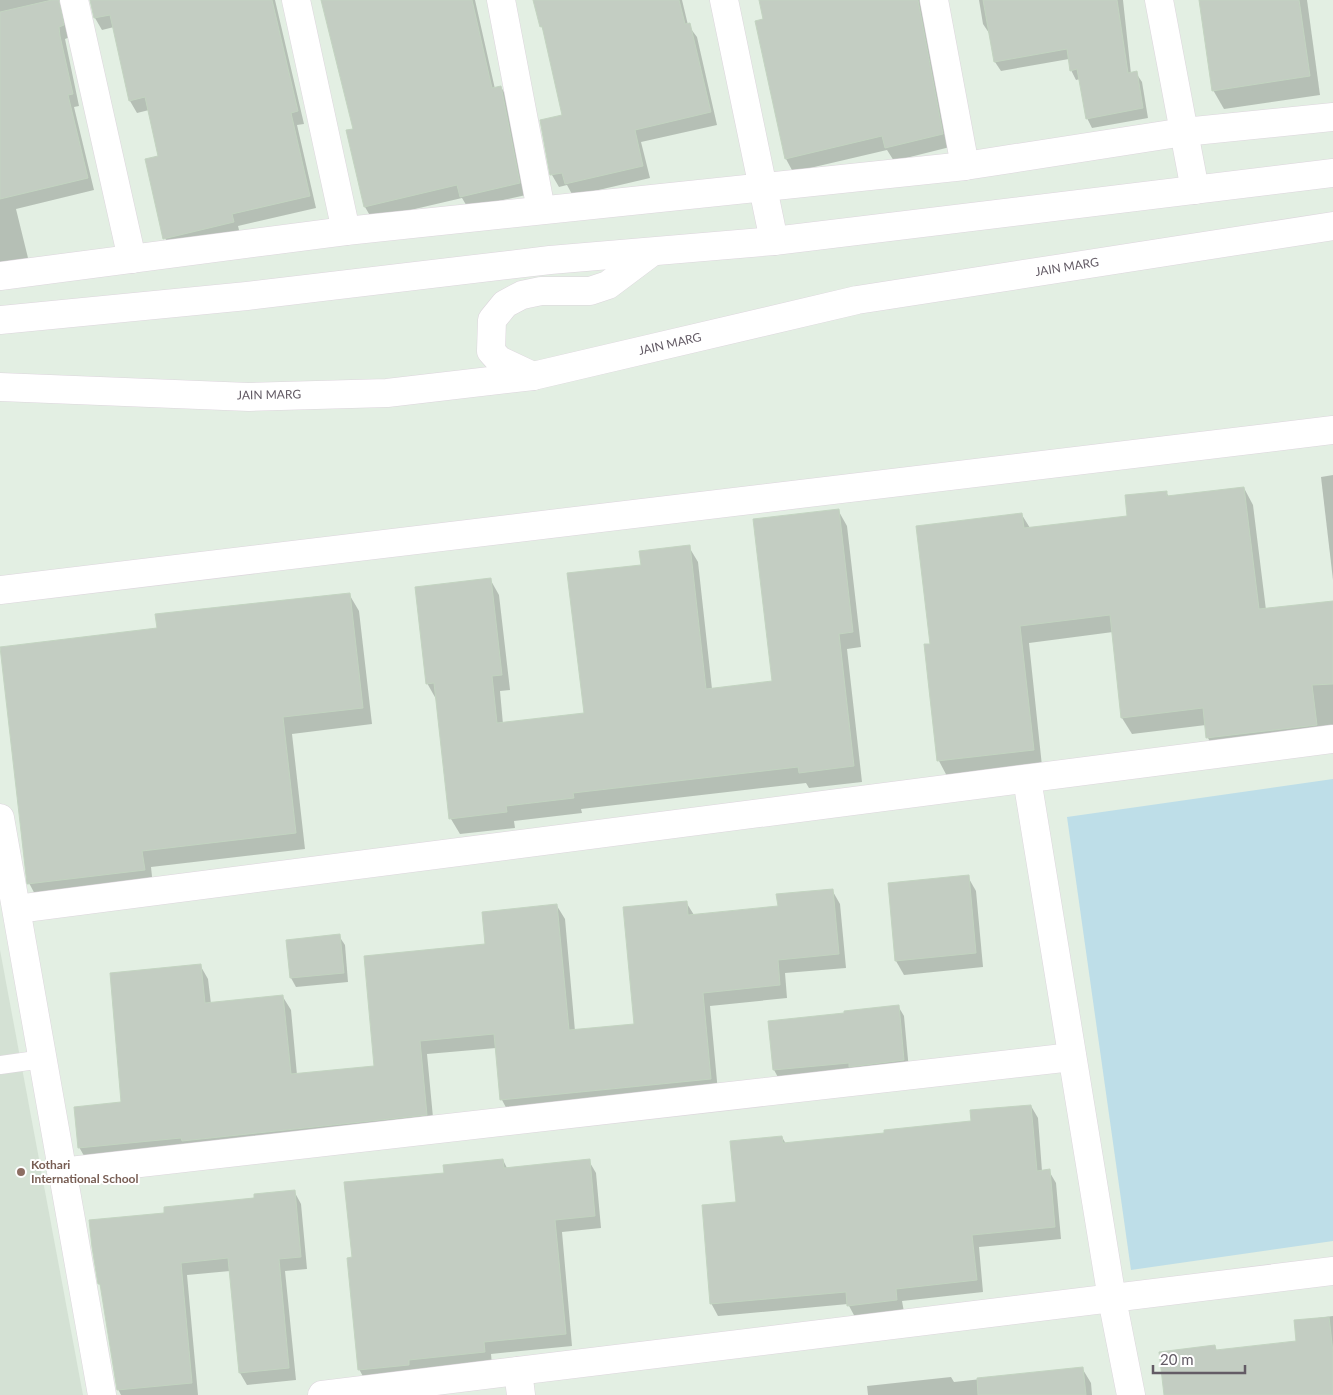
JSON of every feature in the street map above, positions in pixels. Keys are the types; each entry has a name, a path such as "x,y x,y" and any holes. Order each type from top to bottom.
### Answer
{"street":[{"path":"74,0 132,259"},
{"path":"296,0 346,231"},
{"path":"501,0 541,210"},
{"path":"724,0 774,241"},
{"path":"934,0 965,166"},
{"path":"1158,0 1195,190"},
{"path":"0,276 346,231 965,166 1184,132 1333,117"},
{"path":"0,320 256,295 550,260 774,241 1333,173"},
{"name":"JAIN MARG","path":"0,387 249,396 388,393 533,376 857,300 1333,226"},
{"path":"533,376 499,360 491,351 492,320 505,304 522,295 541,291 590,291 608,284 652,252"},
{"path":"0,590 1333,430"},
{"path":"17,909 1333,738"},
{"path":"1027,779 1112,1298 1131,1395"},
{"path":"0,818 61,1172 102,1395"},
{"path":"61,1172 1072,1057"},
{"path":"322,1395 519,1383 1112,1298 1333,1271"}],"lane":[{"path":"0,1065 43,1059"}],"shaded area":[{"path":"1333,779 1333,1241 1131,1270 1067,817"},
{"name":"Kothari International School","path":"0,950 83,1395 0,1395"}],"building":[{"path":"59,0 64,25 59,27 60,36 73,94 68,95 88,178 0,199 0,12"},
{"path":"90,0 272,0 298,111 291,113 310,196 232,214 234,222 163,239 145,159 158,156 145,97 129,101 110,15 94,18"},
{"path":"321,0 472,0 492,88 501,86 520,183 460,197 457,185 364,207 346,130 353,129"},
{"path":"533,0 679,0 685,24 690,23 711,112 635,130 643,166 565,184 562,173 550,175 540,120 562,115 542,26 540,27"},
{"path":"759,0 918,0 943,134 885,148 882,136 785,159 755,21 763,19"},
{"path":"983,0 1117,0 1128,73 1137,71 1143,108 1086,119 1077,69 1070,71 1067,49 994,62"},
{"path":"1199,0 1299,0 1310,76 1212,91"},
{"path":"1244,487 1259,609 1333,601 1333,684 1312,685 1317,725 1206,738 1203,708 1121,718 1110,615 1020,626 1034,750 937,761 924,644 930,644 916,526 1022,513 1024,528 1127,516 1125,495 1167,491 1167,496"},
{"path":"839,509 853,632 839,634 854,766 799,773 798,767 573,793 574,798 506,806 507,812 449,819 434,683 426,684 415,587 491,578 502,675 492,676 497,723 584,713 567,573 641,565 639,551 690,545 706,689 772,681 753,519"},
{"path":"350,593 363,708 283,717 296,833 142,851 145,870 27,884 0,647 157,628 155,614"},
{"path":"969,875 976,953 895,961 888,883"},
{"path":"833,889 839,954 778,960 780,985 703,993 711,1079 500,1100 494,1034 420,1041 427,1115 182,1141 181,1138 78,1148 74,1107 121,1102 110,973 201,964 205,1003 283,995 291,1074 374,1066 364,956 485,944 482,912 557,904 569,1030 634,1024 623,907 687,901 688,915 778,906 776,894"},
{"path":"340,934 344,973 290,978 286,940"},
{"path":"899,1005 904,1060 849,1067 849,1063 773,1070 768,1021"},
{"path":"1031,1105 1037,1171 1050,1169 1055,1227 972,1235 977,1280 896,1289 897,1300 847,1306 846,1292 710,1304 702,1205 736,1202 730,1141 782,1136 783,1143 884,1133 884,1130 971,1121 970,1110"},
{"path":"503,1159 504,1168 590,1159 595,1216 555,1220 566,1334 484,1342 485,1352 409,1360 409,1365 358,1370 347,1258 352,1257 344,1182 444,1173 443,1165"},
{"path":"295,1190 301,1257 279,1259 289,1368 239,1373 228,1258 181,1263 192,1383 117,1390 100,1284 98,1284 89,1220 164,1213 164,1207 254,1198 254,1194"},
{"path":"1329,1317 1333,1352 1333,1395 1164,1395 1159,1352 1215,1345 1216,1350 1296,1341 1294,1320"},
{"path":"1083,1367 1086,1395 978,1395 977,1378"}],"place":[{"name":"Kothari International School","path":"21,1172"}]}
